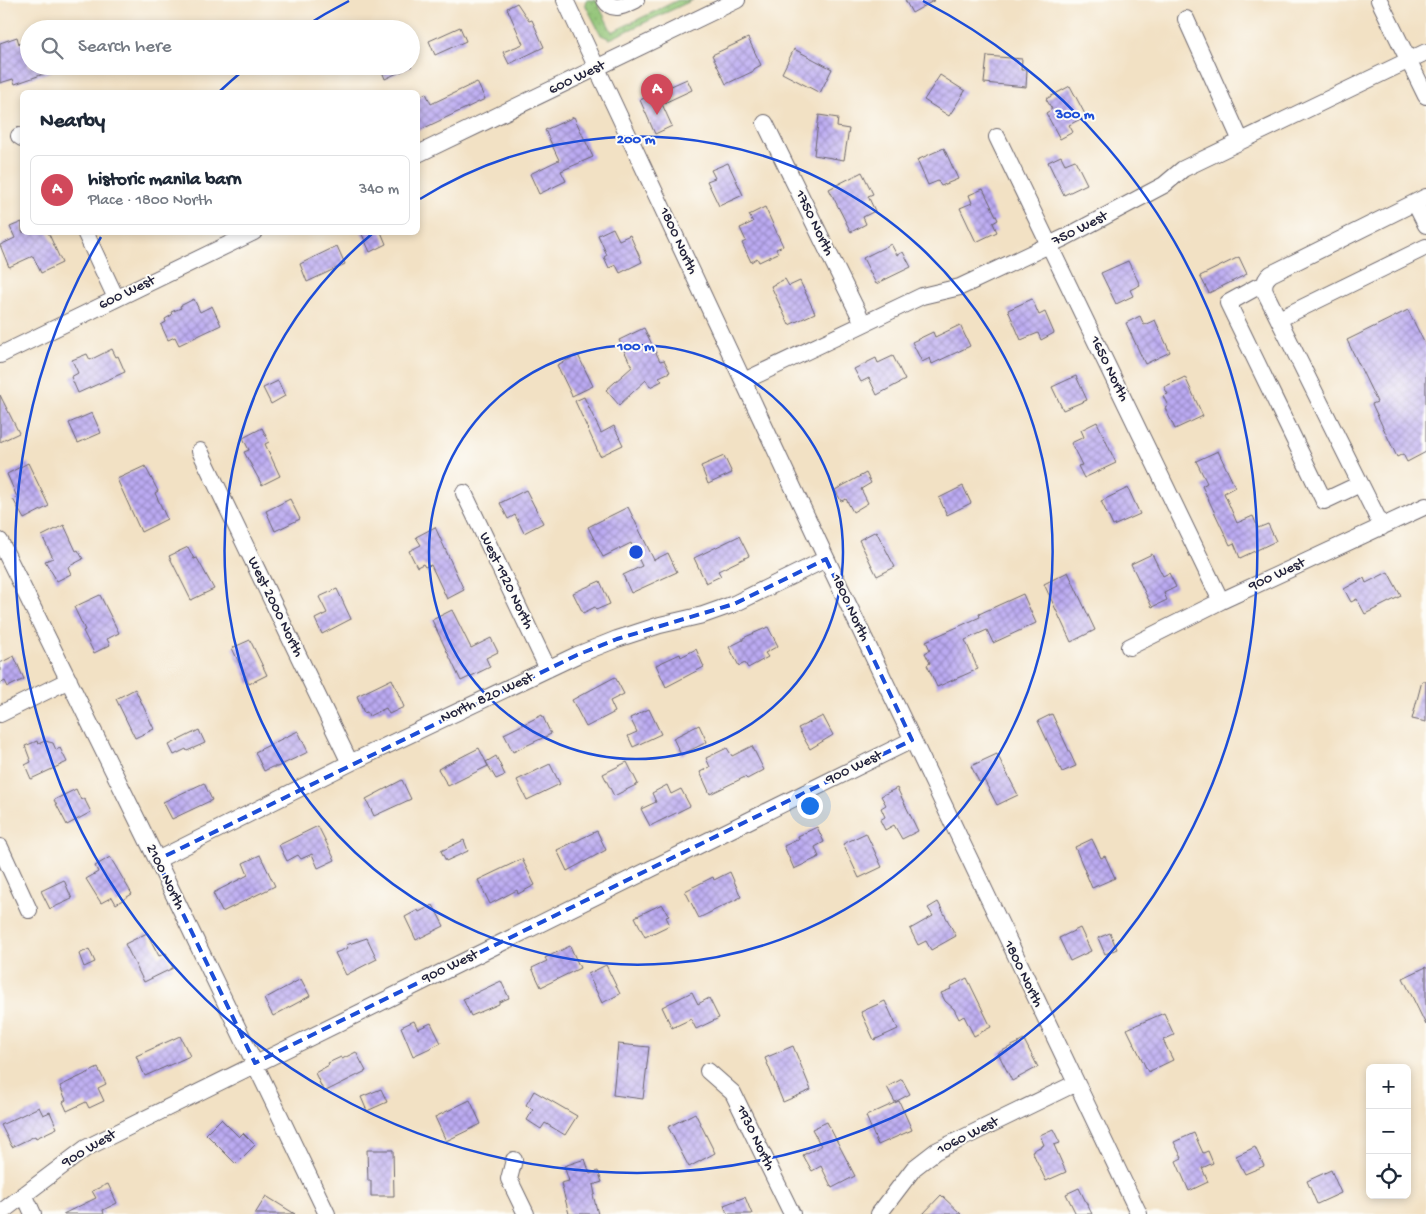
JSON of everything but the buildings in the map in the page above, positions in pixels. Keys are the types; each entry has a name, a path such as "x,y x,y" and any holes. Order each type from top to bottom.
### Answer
{"street":[{"name":"1800 North","path":"565,0 826,559 1139,1214"},
{"path":"605,0 614,8 636,0"},
{"name":"600 West","path":"420,153 737,0"},
{"path":"1379,0 1426,96"},
{"path":"1186,18 1241,141"},
{"name":"750 West","path":"744,381 922,296 960,286 1049,244 1164,185 1183,169 1426,52"},
{"name":"1750 North","path":"765,123 863,323"},
{"name":"1650 North","path":"997,138 1221,601"},
{"path":"1382,527 1265,292 1264,286 1266,279 1271,274 1420,200 1426,226"},
{"path":"86,235 116,298"},
{"name":"600 West","path":"0,355 248,235"},
{"path":"1279,319 1426,247"},
{"path":"1264,286 1257,287 1228,303 1324,501 1360,484"},
{"name":"West 2000 North","path":"200,451 350,763"},
{"name":"West 1920 North","path":"464,493 548,669"},
{"name":"900 West","path":"1129,647 1221,601 1426,506"},
{"name":"2100 North","path":"0,541 328,1214"},
{"name":"North 820 West","path":"157,860 350,763 548,669 616,639 660,625 703,615 734,604 826,559"},
{"path":"0,714 69,680"},
{"name":"900 West","path":"0,1213 86,1148 912,740"},
{"path":"0,847 29,910"},
{"name":"1930 North","path":"708,1071 734,1093 792,1214"},
{"name":"1060 West","path":"879,1214 914,1168 936,1151 1076,1083"},
{"path":"514,1160 509,1179 526,1214"},
{"path":"24,1194 34,1214"}],"highlighted area":[{"path":"826,559 912,740 255,1063 157,860 577,655 617,639 734,604"}],"green space":[{"path":"586,0 596,0 612,32 678,0 693,0 610,39 601,35 585,4"}],"place":[{"name":"historic manila barn","path":"657,115"}]}
